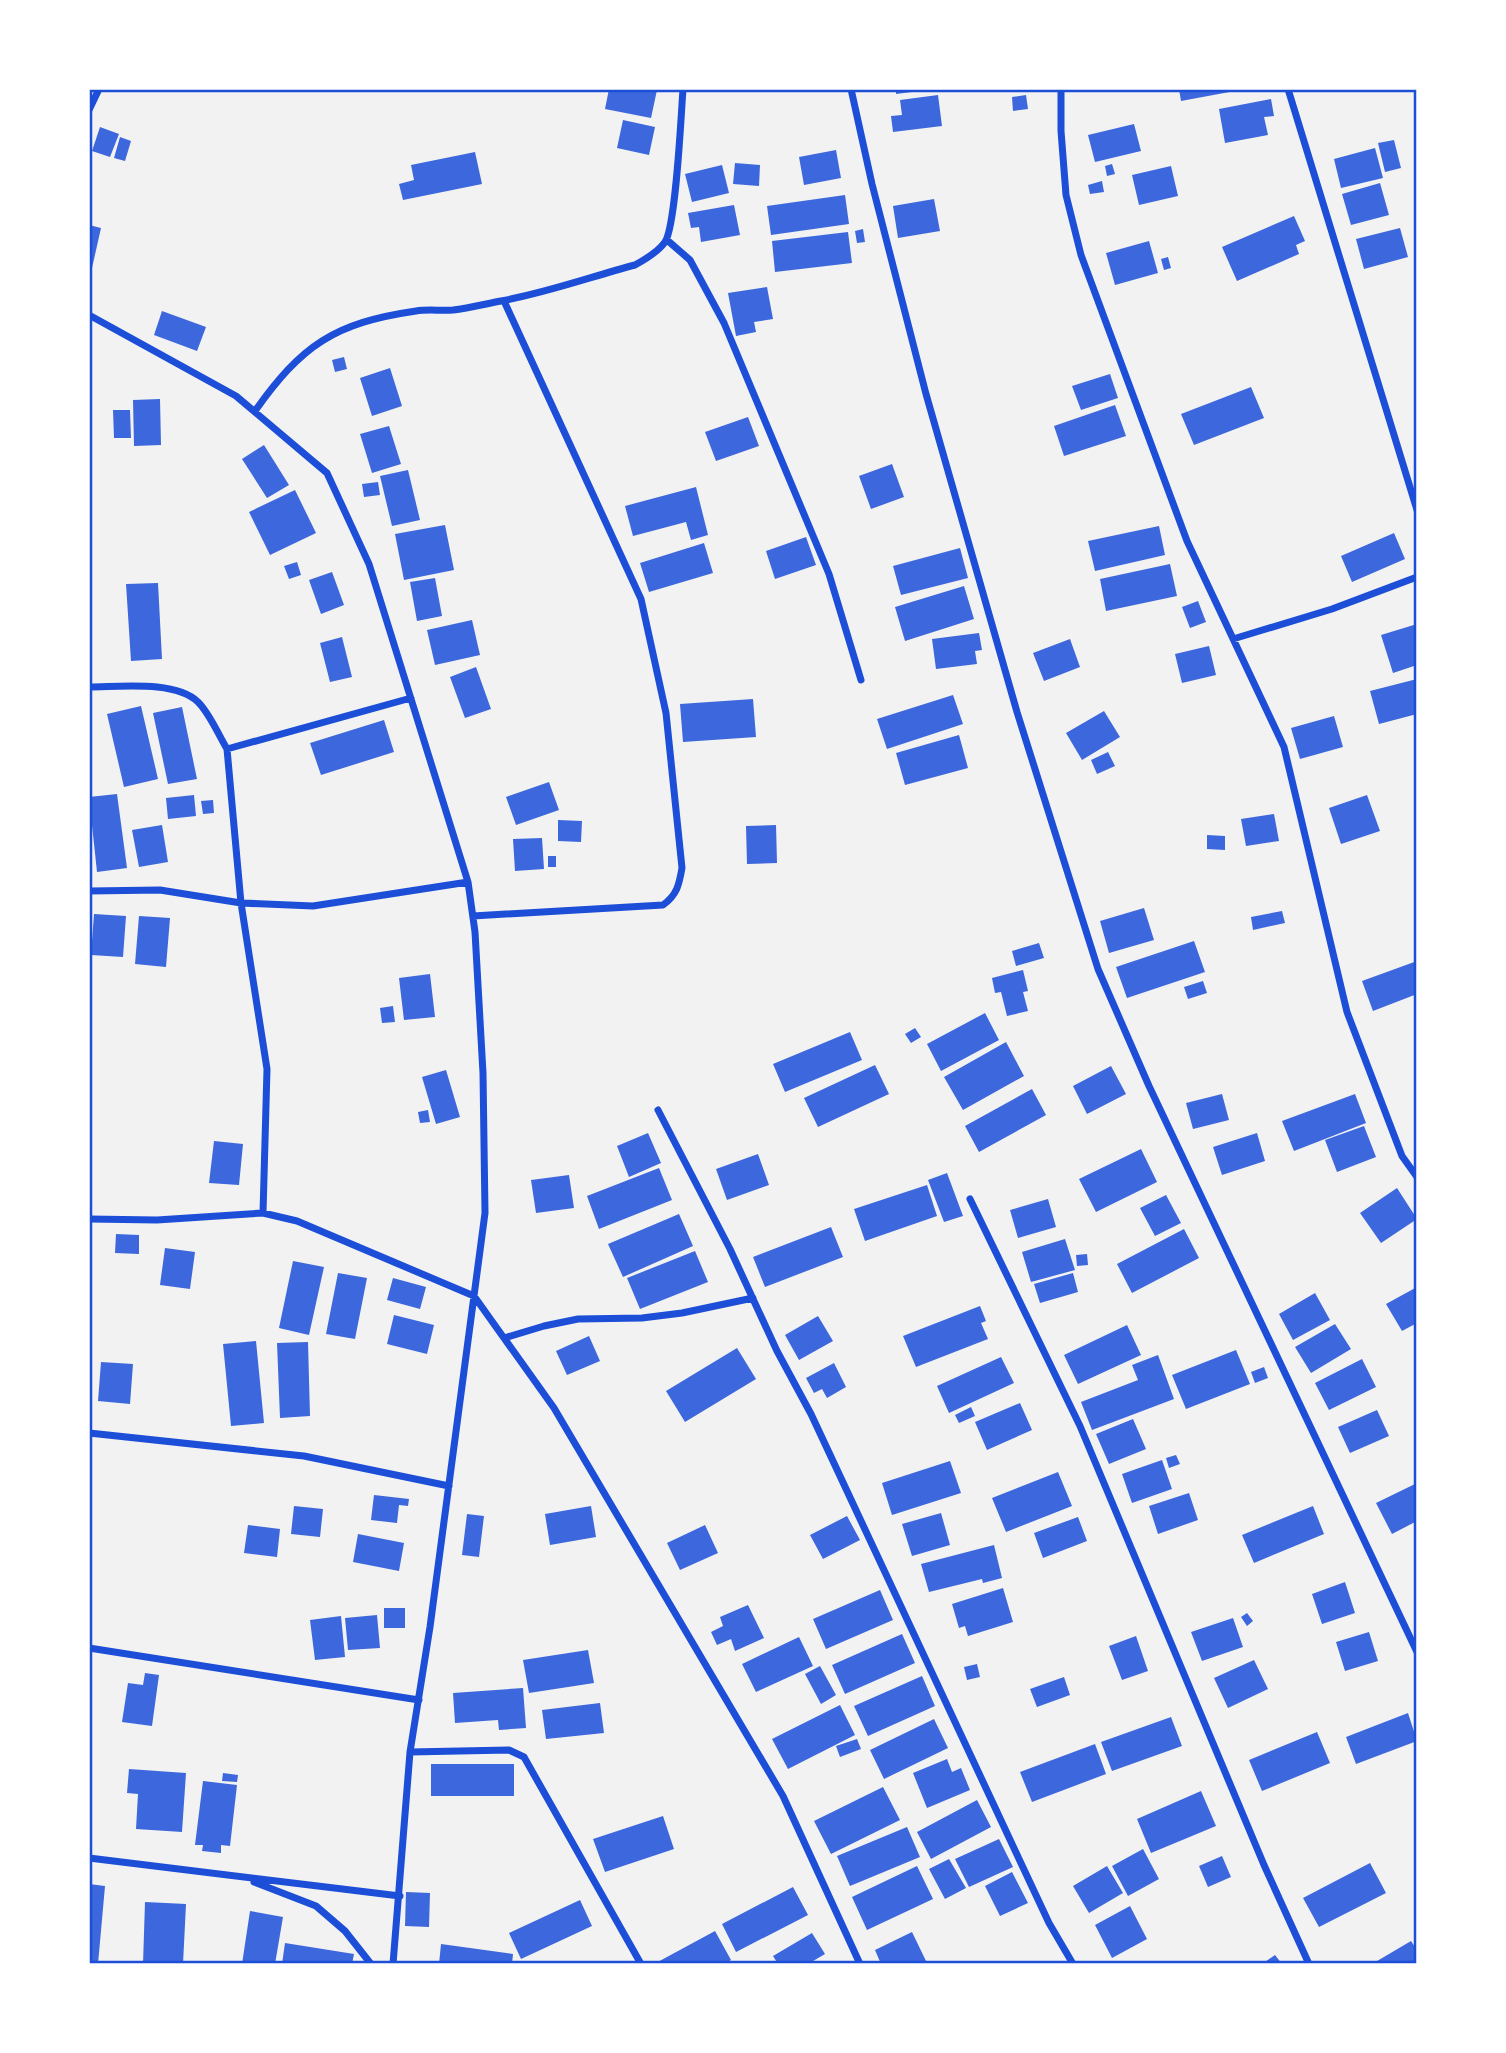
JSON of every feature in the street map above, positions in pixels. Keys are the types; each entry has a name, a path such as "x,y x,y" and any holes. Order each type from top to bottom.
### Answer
{"street":[{"path":"89,110 99,89"},
{"path":"255,411 279,377 332,333 372,319 419,310 452,310 504,301 635,265 653,254 667,240 683,89"},
{"path":"851,89 872,184 926,394 1017,712 1098,969 1149,1086 1417,1652"},
{"path":"1061,89 1066,195 1080,255 1187,541 1284,747 1347,1012 1402,1156 1417,1177"},
{"path":"1288,89 1417,510"},
{"path":"667,240 691,260 724,323 829,574 861,680"},
{"path":"472,916 663,905 674,897 679,887 682,868 666,713 641,599 504,301"},
{"path":"89,315 236,396 327,473 369,564 468,882 483,1073 485,1213 410,1752 393,1964"},
{"path":"1233,639 1332,609 1417,577"},
{"path":"89,687 158,687 190,695 200,704 227,749 241,903 267,1069 262,1213"},
{"path":"227,749 411,698"},
{"path":"89,891 160,890 241,903 313,906 468,882"},
{"path":"658,1110 811,1415 1049,1923 1073,1964"},
{"path":"970,1199 1080,1426 1264,1865 1309,1964"},
{"path":"89,1219 157,1220 262,1213 297,1221 474,1296 554,1408 783,1796 860,1964"},
{"path":"504,1338 578,1319 642,1318 682,1313 754,1298"},
{"path":"89,1433 304,1456 449,1486"},
{"path":"89,1648 419,1700"},
{"path":"410,1752 509,1750 524,1757 641,1964"},
{"path":"89,1858 400,1896"},
{"path":"244,1877 316,1906 345,1931 371,1964"}],"building":[{"path":"609,89 657,90 651,118 605,109"},
{"path":"896,89 920,89 920,91 896,94"},
{"path":"1179,89 1235,89 1235,91 1181,101"},
{"path":"938,95 942,126 893,132 891,116 902,115 900,100"},
{"path":"1026,95 1028,109 1013,111 1012,97"},
{"path":"1271,99 1274,116 1264,117 1268,135 1225,143 1219,109"},
{"path":"623,120 655,127 649,155 617,148"},
{"path":"1134,124 1141,151 1095,162 1088,135"},
{"path":"100,127 119,134 110,157 92,151"},
{"path":"120,137 131,141 125,161 114,158"},
{"path":"1394,140 1401,168 1385,172 1378,143"},
{"path":"1375,148 1383,178 1341,188 1334,159"},
{"path":"836,150 841,178 804,185 799,157"},
{"path":"475,152 482,184 403,200 399,184 414,180 411,165"},
{"path":"735,163 760,165 759,186 733,184"},
{"path":"1112,164 1115,174 1107,176 1105,166"},
{"path":"722,165 729,193 692,202 685,174"},
{"path":"1171,166 1178,196 1139,205 1132,175"},
{"path":"1102,181 1104,192 1090,194 1088,185"},
{"path":"1380,183 1389,215 1351,225 1342,194"},
{"path":"845,195 849,224 771,235 767,206"},
{"path":"934,199 940,231 898,238 893,206"},
{"path":"734,205 740,235 701,242 699,227 691,228 688,213"},
{"path":"1294,216 1305,241 1296,245 1299,254 1237,281 1222,247"},
{"path":"89,225 101,228 90,277 89,277"},
{"path":"1400,228 1408,257 1364,269 1356,239"},
{"path":"863,229 865,242 857,243 855,231"},
{"path":"848,232 852,263 775,272 772,241"},
{"path":"1149,241 1158,273 1115,285 1106,253"},
{"path":"1168,257 1171,268 1164,270 1161,259"},
{"path":"767,287 773,319 754,322 756,332 736,336 728,293"},
{"path":"162,311 206,327 197,351 154,335"},
{"path":"344,357 347,369 335,372 332,360"},
{"path":"390,368 402,406 372,416 360,378"},
{"path":"1110,374 1118,398 1081,410 1072,386"},
{"path":"1251,387 1264,418 1194,445 1181,414"},
{"path":"160,399 161,445 134,446 133,400"},
{"path":"1115,405 1126,436 1064,456 1054,426"},
{"path":"113,410 130,410 131,438 114,438"},
{"path":"748,417 759,446 716,461 705,432"},
{"path":"389,426 401,464 372,473 360,434"},
{"path":"264,445 289,485 267,498 242,459"},
{"path":"892,464 904,497 871,509 859,476"},
{"path":"408,470 420,520 392,526 380,476"},
{"path":"378,482 380,495 364,497 362,484"},
{"path":"696,487 708,535 691,540 686,522 633,536 625,506"},
{"path":"295,490 316,533 270,555 249,512"},
{"path":"445,525 454,570 404,580 395,534"},
{"path":"1159,526 1165,555 1095,571 1088,541"},
{"path":"1394,533 1405,559 1352,582 1341,556"},
{"path":"806,537 816,565 775,579 766,551"},
{"path":"704,543 713,573 649,592 640,563"},
{"path":"960,548 968,578 901,595 893,566"},
{"path":"297,562 301,575 289,579 284,566"},
{"path":"1170,564 1177,596 1106,611 1100,579"},
{"path":"332,572 344,605 321,614 309,580"},
{"path":"435,578 442,616 417,621 410,582"},
{"path":"158,583 162,659 131,661 126,584"},
{"path":"964,586 974,619 905,641 895,607"},
{"path":"1198,601 1206,622 1190,628 1182,607"},
{"path":"472,620 480,655 435,665 427,630"},
{"path":"1417,624 1417,665 1393,673 1381,635"},
{"path":"979,633 982,650 975,651 977,664 936,669 932,639"},
{"path":"342,637 352,677 330,682 320,643"},
{"path":"1070,639 1080,667 1044,681 1033,653"},
{"path":"1209,646 1216,675 1182,683 1175,654"},
{"path":"476,667 491,709 465,718 450,677"},
{"path":"1417,679 1417,714 1379,724 1370,691"},
{"path":"953,695 963,724 887,749 877,719"},
{"path":"753,699 756,737 683,742 680,704"},
{"path":"141,706 158,779 124,787 107,714"},
{"path":"182,707 197,779 168,784 153,713"},
{"path":"1104,711 1120,737 1082,760 1066,733"},
{"path":"1334,716 1343,747 1300,759 1291,728"},
{"path":"384,720 394,752 321,775 310,743"},
{"path":"959,735 968,768 905,785 896,753"},
{"path":"1108,752 1115,766 1097,774 1091,760"},
{"path":"549,782 559,810 516,825 506,797"},
{"path":"117,794 127,868 97,872 89,797"},
{"path":"194,795 196,816 168,819 166,798"},
{"path":"1367,795 1380,831 1341,844 1329,808"},
{"path":"213,800 214,813 203,814 201,801"},
{"path":"1274,814 1279,841 1246,846 1241,819"},
{"path":"558,820 582,821 581,842 558,841"},
{"path":"162,825 168,862 139,867 132,830"},
{"path":"776,825 777,863 747,864 746,826"},
{"path":"1207,835 1225,836 1225,850 1207,849"},
{"path":"542,838 544,869 515,871 513,839"},
{"path":"548,856 556,856 556,867 548,867"},
{"path":"1144,908 1154,940 1109,953 1100,921"},
{"path":"1282,911 1285,923 1253,930 1251,917"},
{"path":"94,914 126,916 123,957 91,955"},
{"path":"139,916 170,918 166,967 135,964"},
{"path":"1194,941 1205,972 1127,998 1116,967"},
{"path":"1039,943 1044,958 1016,966 1012,951"},
{"path":"1417,961 1417,994 1373,1011 1362,981"},
{"path":"1023,970 1028,991 1023,992 1028,1011 1007,1016 1001,992 995,993 992,978"},
{"path":"430,974 435,1017 404,1020 399,978"},
{"path":"1203,981 1207,993 1188,999 1184,987"},
{"path":"393,1006 395,1022 382,1023 380,1008"},
{"path":"985,1013 999,1040 941,1071 927,1044"},
{"path":"915,1028 921,1037 911,1043 905,1034"},
{"path":"850,1032 862,1060 785,1092 773,1064"},
{"path":"1006,1042 1024,1076 963,1110 944,1077"},
{"path":"875,1065 889,1094 818,1127 804,1098"},
{"path":"1111,1066 1126,1094 1087,1114 1073,1086"},
{"path":"446,1070 460,1117 436,1124 422,1077"},
{"path":"1032,1089 1046,1115 979,1152 965,1126"},
{"path":"1222,1094 1229,1120 1193,1129 1186,1103"},
{"path":"1355,1094 1366,1123 1294,1151 1282,1121"},
{"path":"428,1110 430,1122 420,1123 418,1112"},
{"path":"1364,1126 1376,1157 1337,1172 1325,1140"},
{"path":"648,1133 661,1163 629,1177 617,1146"},
{"path":"1257,1133 1265,1161 1222,1175 1213,1147"},
{"path":"214,1141 243,1144 239,1185 209,1183"},
{"path":"1141,1149 1157,1182 1096,1212 1079,1179"},
{"path":"758,1154 769,1185 727,1200 716,1169"},
{"path":"659,1168 672,1200 599,1229 587,1196"},
{"path":"947,1173 963,1216 944,1222 928,1180"},
{"path":"569,1175 574,1208 536,1213 531,1180"},
{"path":"927,1185 937,1216 865,1241 854,1209"},
{"path":"1397,1188 1417,1219 1381,1243 1360,1213"},
{"path":"1166,1195 1181,1223 1155,1236 1140,1208"},
{"path":"1048,1199 1056,1227 1018,1238 1010,1210"},
{"path":"679,1214 693,1246 623,1277 608,1244"},
{"path":"831,1227 843,1257 765,1287 753,1257"},
{"path":"1184,1229 1199,1258 1132,1293 1117,1264"},
{"path":"116,1234 139,1235 139,1254 115,1253"},
{"path":"1065,1239 1075,1270 1031,1282 1022,1252"},
{"path":"165,1248 195,1252 190,1289 160,1285"},
{"path":"695,1251 708,1282 640,1309 627,1278"},
{"path":"1087,1254 1088,1265 1077,1266 1076,1255"},
{"path":"293,1261 324,1267 309,1335 279,1328"},
{"path":"338,1273 367,1278 355,1339 326,1334"},
{"path":"1073,1273 1078,1292 1040,1303 1034,1284"},
{"path":"393,1278 426,1287 420,1309 387,1300"},
{"path":"1417,1287 1417,1323 1402,1331 1386,1304"},
{"path":"1315,1293 1330,1320 1293,1340 1279,1314"},
{"path":"980,1306 986,1321 981,1323 988,1339 916,1367 903,1336"},
{"path":"394,1315 434,1325 427,1354 387,1344"},
{"path":"818,1316 833,1341 799,1360 785,1335"},
{"path":"1335,1324 1351,1349 1311,1373 1295,1347"},
{"path":"1127,1325 1141,1355 1078,1384 1064,1355"},
{"path":"589,1336 600,1361 567,1375 556,1351"},
{"path":"256,1341 264,1423 231,1426 223,1344"},
{"path":"308,1342 310,1416 280,1418 277,1343"},
{"path":"737,1348 756,1379 685,1422 666,1391"},
{"path":"1236,1350 1250,1384 1186,1409 1172,1375"},
{"path":"1158,1355 1174,1399 1092,1430 1081,1402 1138,1380 1132,1365"},
{"path":"1001,1357 1014,1383 949,1413 937,1386"},
{"path":"1362,1359 1376,1387 1329,1410 1315,1383"},
{"path":"101,1362 133,1364 130,1404 98,1401"},
{"path":"834,1363 846,1387 827,1398 822,1389 814,1393 806,1378"},
{"path":"1264,1367 1268,1378 1255,1383 1251,1372"},
{"path":"1020,1403 1032,1430 987,1450 975,1422"},
{"path":"971,1407 975,1416 959,1423 955,1415"},
{"path":"1377,1410 1389,1436 1350,1453 1338,1427"},
{"path":"1133,1419 1146,1449 1109,1464 1096,1434"},
{"path":"1176,1455 1180,1464 1169,1468 1166,1458"},
{"path":"1162,1460 1172,1489 1132,1503 1122,1474"},
{"path":"950,1461 961,1493 892,1515 882,1483"},
{"path":"1058,1472 1072,1506 1006,1532 992,1498"},
{"path":"1417,1483 1417,1521 1392,1534 1376,1503"},
{"path":"1189,1493 1198,1520 1158,1534 1149,1506"},
{"path":"374,1495 409,1499 408,1506 399,1505 397,1523 371,1520"},
{"path":"294,1506 323,1509 320,1537 291,1534"},
{"path":"591,1506 596,1537 550,1545 545,1514"},
{"path":"1313,1506 1324,1534 1254,1563 1242,1535"},
{"path":"941,1513 950,1545 912,1556 902,1524"},
{"path":"467,1514 484,1516 479,1557 462,1555"},
{"path":"847,1516 860,1540 823,1559 810,1535"},
{"path":"1078,1517 1087,1541 1043,1558 1034,1533"},
{"path":"248,1525 280,1529 277,1557 244,1553"},
{"path":"705,1525 718,1553 680,1570 667,1543"},
{"path":"358,1534 404,1543 399,1571 353,1562"},
{"path":"994,1545 1002,1578 983,1583 982,1579 929,1592 921,1564"},
{"path":"1345,1582 1355,1613 1322,1624 1312,1594"},
{"path":"1003,1588 1013,1622 968,1636 965,1626 959,1628 952,1604"},
{"path":"880,1590 893,1620 826,1649 813,1619"},
{"path":"748,1605 764,1638 735,1651 731,1639 717,1645 711,1632 723,1626 720,1617"},
{"path":"384,1608 405,1608 405,1628 384,1628"},
{"path":"1247,1613 1253,1621 1247,1626 1241,1617"},
{"path":"377,1615 380,1648 348,1650 345,1618"},
{"path":"341,1616 345,1657 315,1660 310,1620"},
{"path":"1233,1618 1243,1647 1202,1661 1191,1632"},
{"path":"1369,1632 1378,1661 1345,1671 1336,1642"},
{"path":"902,1634 915,1663 845,1694 832,1665"},
{"path":"1136,1636 1148,1671 1122,1680 1109,1646"},
{"path":"799,1637 813,1666 756,1692 742,1664"},
{"path":"588,1650 594,1683 529,1693 523,1660"},
{"path":"1254,1660 1268,1689 1228,1708 1214,1678"},
{"path":"977,1664 980,1677 967,1680 964,1667"},
{"path":"820,1666 836,1695 821,1704 805,1674"},
{"path":"145,1673 159,1675 152,1726 122,1722 128,1683 143,1685"},
{"path":"922,1676 935,1706 868,1736 854,1706"},
{"path":"1064,1677 1070,1695 1037,1707 1030,1689"},
{"path":"523,1688 526,1728 499,1730 498,1720 455,1723 453,1693"},
{"path":"600,1703 604,1733 546,1739 542,1710"},
{"path":"840,1705 855,1735 788,1769 772,1739"},
{"path":"1408,1713 1417,1741 1356,1764 1346,1737"},
{"path":"1171,1717 1182,1746 1112,1771 1101,1742"},
{"path":"934,1719 948,1748 884,1779 870,1750"},
{"path":"1317,1732 1330,1763 1262,1791 1249,1760"},
{"path":"857,1739 861,1749 840,1757 836,1746"},
{"path":"1095,1744 1106,1774 1032,1802 1020,1772"},
{"path":"947,1759 952,1772 961,1768 970,1790 927,1808 913,1773"},
{"path":"431,1764 514,1764 514,1796 431,1796"},
{"path":"129,1769 186,1773 182,1832 136,1829 138,1794 127,1793"},
{"path":"223,1773 238,1775 237,1782 222,1781"},
{"path":"203,1781 237,1785 230,1846 221,1845 221,1853 202,1851 203,1845 195,1845"},
{"path":"883,1787 900,1820 831,1854 814,1821"},
{"path":"1201,1791 1216,1826 1151,1853 1137,1819"},
{"path":"977,1800 991,1827 931,1859 917,1832"},
{"path":"663,1816 674,1849 605,1872 593,1839"},
{"path":"907,1827 920,1857 850,1886 837,1856"},
{"path":"999,1839 1013,1867 969,1887 955,1859"},
{"path":"1143,1849 1159,1879 1128,1896 1112,1866"},
{"path":"1222,1856 1231,1877 1208,1887 1199,1866"},
{"path":"949,1859 966,1888 945,1899 929,1869"},
{"path":"1370,1863 1386,1893 1319,1927 1303,1898"},
{"path":"917,1866 933,1899 867,1930 852,1897"},
{"path":"1107,1866 1123,1893 1089,1913 1073,1886"},
{"path":"1012,1872 1028,1903 1000,1916 985,1886"},
{"path":"89,1884 105,1886 98,1964 89,1964"},
{"path":"793,1887 808,1915 736,1952 722,1924"},
{"path":"406,1892 430,1893 429,1927 405,1926"},
{"path":"580,1900 592,1926 521,1959 509,1933"},
{"path":"145,1902 186,1904 183,1964 143,1964"},
{"path":"1130,1906 1147,1939 1112,1958 1095,1925"},
{"path":"250,1911 283,1917 275,1964 242,1964"},
{"path":"715,1931 731,1960 725,1964 654,1964"},
{"path":"912,1932 926,1961 919,1964 881,1964 875,1950"},
{"path":"812,1933 825,1954 808,1964 778,1964 773,1956"},
{"path":"1411,1941 1417,1950 1417,1964 1372,1964"},
{"path":"285,1943 354,1954 352,1964 282,1964"},
{"path":"441,1944 513,1954 512,1964 439,1964"},
{"path":"1275,1955 1282,1964 1262,1964"}]}
